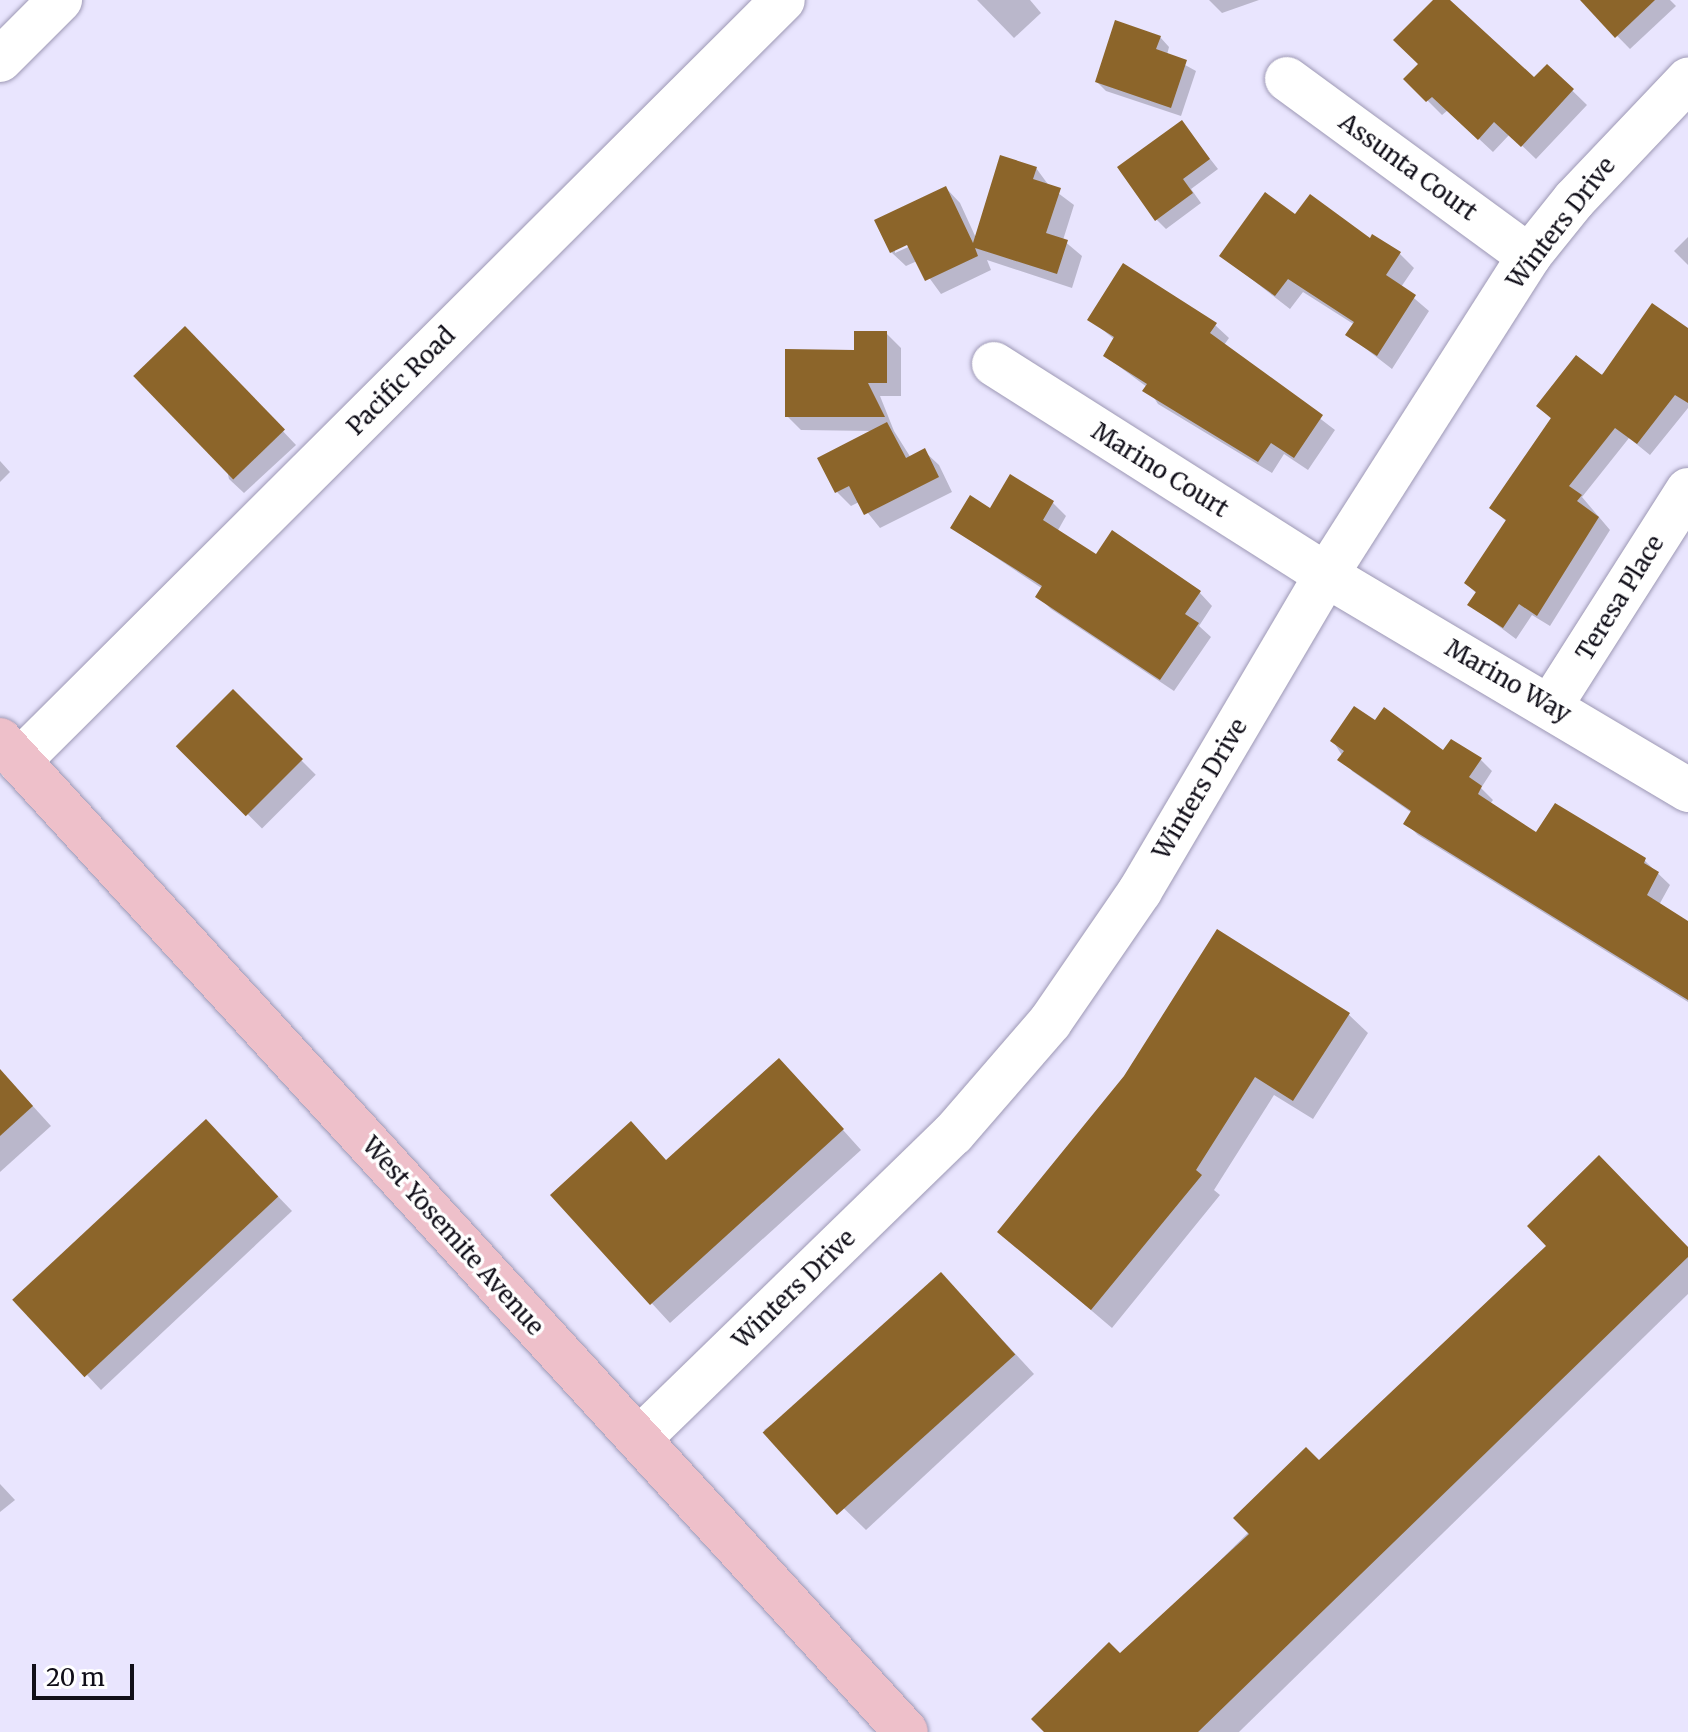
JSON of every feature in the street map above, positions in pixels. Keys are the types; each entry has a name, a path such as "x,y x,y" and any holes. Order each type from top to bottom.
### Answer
{"main road":[{"name":"West Yosemite Avenue","path":"10,750 906,1732"}],"street":[{"path":"0,60 60,0"},
{"name":"Pacific Road","path":"10,750 783,0"},
{"name":"Assunta Court","path":"1287,79 1529,256"},
{"name":"Winters Drive","path":"639,1439 953,1134 1050,1022 1140,891 1326,575 1529,256 1616,153 1688,80"},
{"name":"Marino Court","path":"994,364 1326,575"},
{"name":"Teresa Place","path":"1551,705 1688,490"},
{"name":"Marino Way","path":"1326,575 1551,705 1688,790"}],"building":[{"path":"1433,0 1450,0 1534,77 1547,64 1574,89 1521,147 1494,122 1478,140 1432,97 1426,102 1403,79 1418,64 1393,40"},
{"path":"1580,0 1655,0 1615,38"},
{"path":"1115,20 1161,36 1156,49 1187,60 1171,108 1095,82"},
{"path":"1182,120 1210,159 1183,179 1193,193 1155,221 1117,167"},
{"path":"1000,155 1037,167 1033,179 1061,188 1046,233 1068,240 1057,274 975,248 978,256 925,281 907,245 890,253 874,220 946,186 973,243"},
{"path":"1265,192 1295,214 1310,194 1370,238 1372,234 1401,252 1386,275 1416,295 1377,356 1345,335 1354,322 1288,279 1275,296 1219,256"},
{"path":"1123,263 1217,323 1210,333 1323,415 1294,458 1271,443 1258,462 1142,391 1147,384 1103,356 1114,337 1087,320"},
{"path":"1652,303 1688,328 1688,403 1675,395 1637,444 1615,428 1569,486 1582,495 1577,501 1599,517 1537,616 1519,604 1503,628 1467,605 1476,592 1464,583 1506,520 1489,508 1551,418 1536,406 1576,355 1602,375"},
{"path":"185,326 285,430 233,480 133,376"},
{"path":"854,331 887,331 887,383 868,383 885,417 785,417 785,349 854,350"},
{"path":"887,422 906,458 925,448 939,477 864,515 849,486 835,493 817,458"},
{"path":"1010,474 1054,501 1043,520 1096,554 1112,530 1201,591 1185,614 1199,623 1160,680 1035,597 1042,586 950,528 970,495 990,508"},
{"path":"233,689 303,759 246,816 176,746"},
{"path":"1354,706 1375,720 1384,707 1443,750 1451,739 1482,758 1469,777 1482,786 1478,794 1536,832 1555,803 1646,858 1644,863 1659,872 1647,895 1688,921 1688,1000 1403,824 1411,811 1337,760 1344,751 1330,741"},
{"path":"1217,929 1350,1013 1293,1101 1255,1077 1196,1170 1202,1175 1091,1310 997,1232 1124,1076"},
{"path":"779,1058 844,1129 650,1305 550,1195 631,1121 666,1160"},
{"path":"0,1069 33,1106 0,1136"},
{"path":"206,1119 278,1197 84,1377 12,1300"},
{"path":"1599,1155 1688,1247 1688,1257 1198,1732 1044,1732 1031,1719 1109,1642 1120,1653 1249,1534 1233,1518 1306,1447 1319,1460 1546,1246 1527,1226"},
{"path":"941,1272 1015,1354 837,1515 763,1433"}]}
